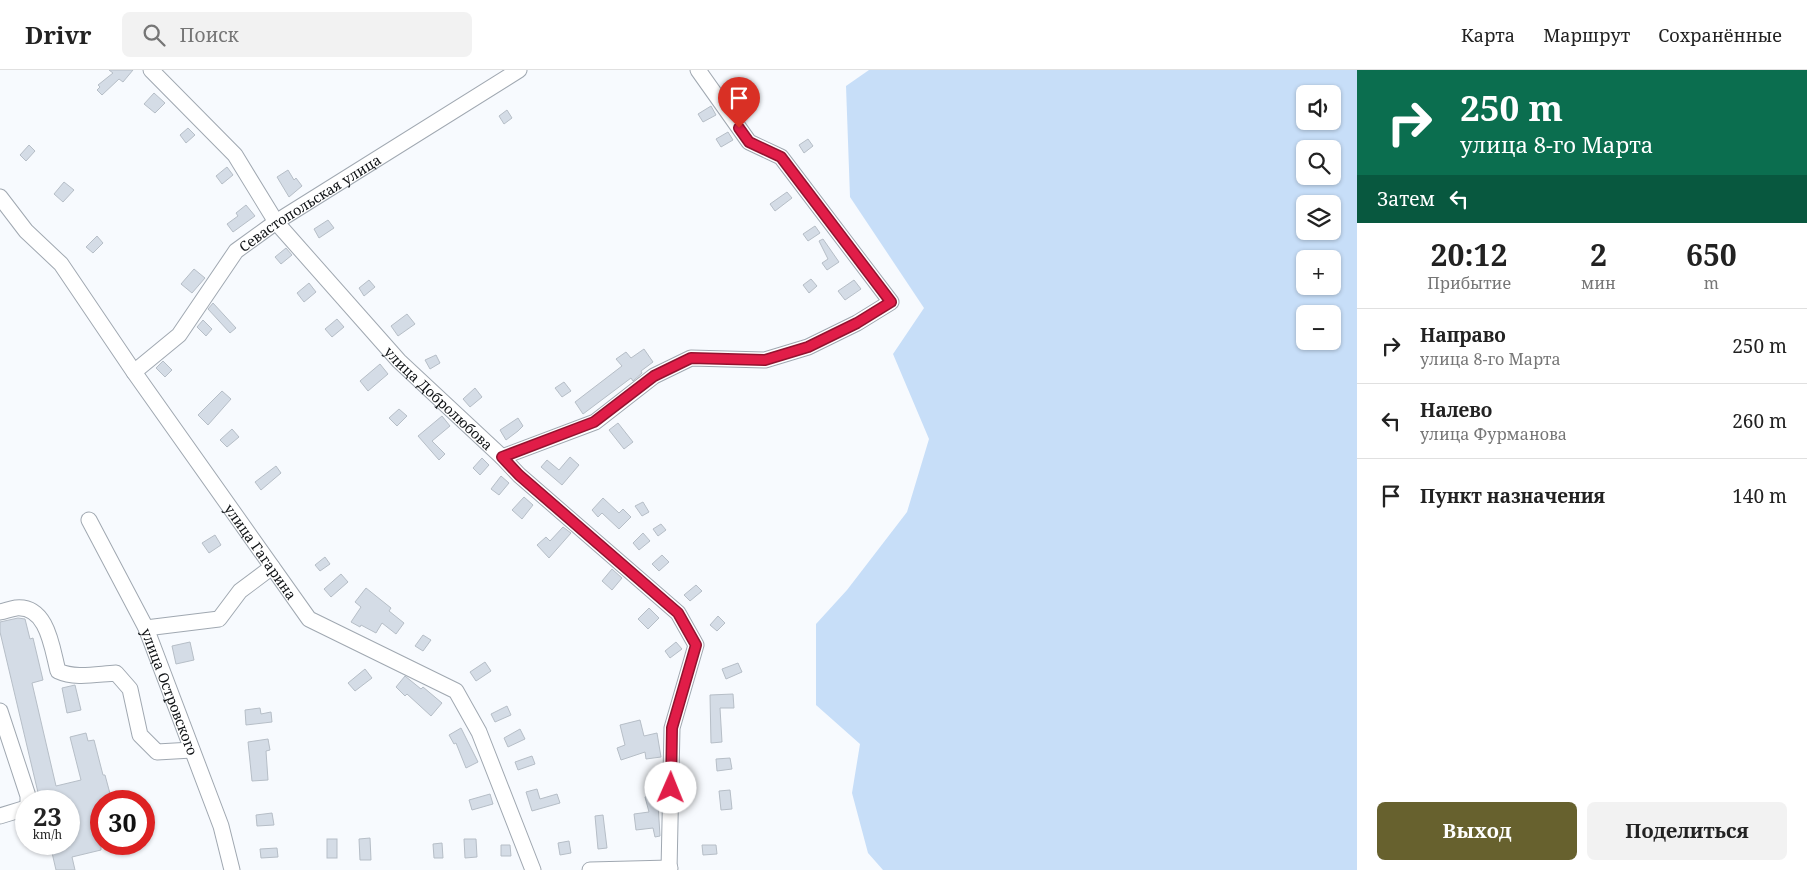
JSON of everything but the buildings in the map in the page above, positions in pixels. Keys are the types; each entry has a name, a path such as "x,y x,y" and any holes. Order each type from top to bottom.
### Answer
{"street":[{"name":"улица Добролюбова","path":"151,70 236,156 276,222 399,361 519,475 678,613 696,645 672,728 669,869"},
{"name":"Севастопольская улица","path":"134,372 179,335 236,250 276,222 519,70"},
{"path":"502,457 594,422 654,376 691,358 765,360 808,347 857,323 891,302 781,157 749,142 698,70"},
{"name":"улица Гагарина","path":"0,197 26,231 61,264 134,372 309,619 456,691 479,732 533,870"},
{"name":"улица Островского","path":"89,520 146,628 221,826 232,870"},
{"path":"146,628 219,619 240,591 272,567"},
{"path":"0,612 17,608 33,611 46,627 58,671 80,676 116,673 130,689 140,735 157,752 192,750"},
{"path":"0,711 26,790"},
{"path":"0,816 15,811"},
{"path":"590,870 669,869"}],"shaded area":[{"path":"869,70 1357,70 1357,870 883,870 868,853 852,793 860,744 816,705 816,624 847,590 907,512 929,439 893,354 924,308 850,197 846,86"}],"route":[{"path":"671,788 672,728 696,645 678,613 519,475 502,457 594,422 654,376 691,358 765,360 808,347 857,323 891,302 781,157 749,142 739,128"}]}
